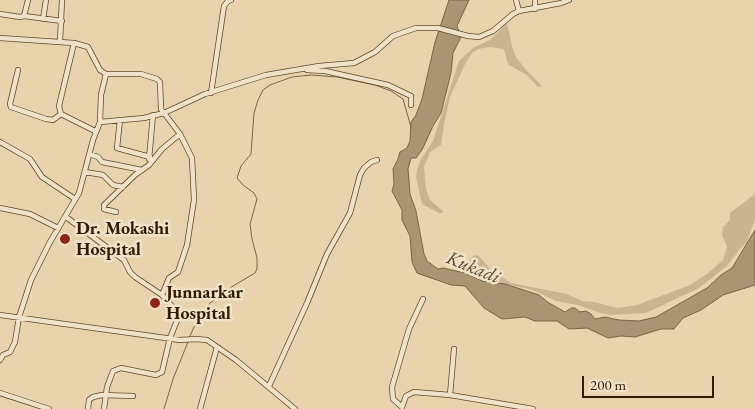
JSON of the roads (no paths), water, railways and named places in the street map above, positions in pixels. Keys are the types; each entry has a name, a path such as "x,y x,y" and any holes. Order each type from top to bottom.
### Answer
{"street":[{"path":"24,16 28,0"},
{"path":"43,18 46,0"},
{"path":"60,41 62,0"},
{"path":"211,93 224,6 231,0"},
{"path":"516,0 519,11"},
{"path":"535,0 535,9"},
{"path":"100,122 164,113 211,93 266,75 319,66 354,63 375,52 393,36 406,30 438,28 476,37 487,34 519,11 570,0"},
{"path":"0,14 62,21"},
{"path":"0,38 74,43 88,47 100,70 106,74 141,74 157,79 161,86 161,104 164,113 180,134 192,158 194,200 187,245 178,272 169,278 162,295"},
{"path":"61,114 59,106 74,43"},
{"path":"18,70 10,104 11,107 53,120 61,114"},
{"path":"300,70 325,71 388,85 411,96 411,105"},
{"path":"0,360 3,355 10,352 15,342 19,317 31,280 78,193 100,122 101,95 106,74"},
{"path":"61,114 96,130"},
{"path":"149,165 153,115"},
{"path":"120,120 117,148 150,157"},
{"path":"116,212 104,209 103,207 180,134"},
{"path":"0,142 30,159 42,177 75,199"},
{"path":"89,154 98,157 102,162 142,170"},
{"path":"269,386 327,254 350,213 360,175 364,168 377,160"},
{"path":"85,172 103,175 113,184 123,187"},
{"path":"0,208 30,214 58,228"},
{"path":"66,217 124,260 135,277 162,295 178,313 162,372 156,375 117,369 113,371 110,377 104,409"},
{"path":"423,298 409,329 392,387 393,399 401,408 406,396 414,392 450,395 533,409"},
{"path":"0,315 182,340 207,340 269,386 295,409"},
{"path":"200,409 217,347"},
{"path":"450,395 454,349"},
{"path":"0,393 49,409"},
{"path":"88,409 91,398 106,395 133,396"}],"waterway":[{"path":"189,338 196,323 210,303 255,273 257,269 257,258 250,224 257,199 254,193 237,178 241,166 251,154 254,113 263,90 270,85 292,77 311,75 337,77 375,85 391,91 403,99 411,127"},
{"path":"164,409 173,379 188,342"}],"place":[{"name":"Dr. Mokashi Hospital","path":"65,239"},
{"name":"Junnarkar Hospital","path":"155,303"}],"water label":[{"name":"Kukadi","path":"473,268"}]}
